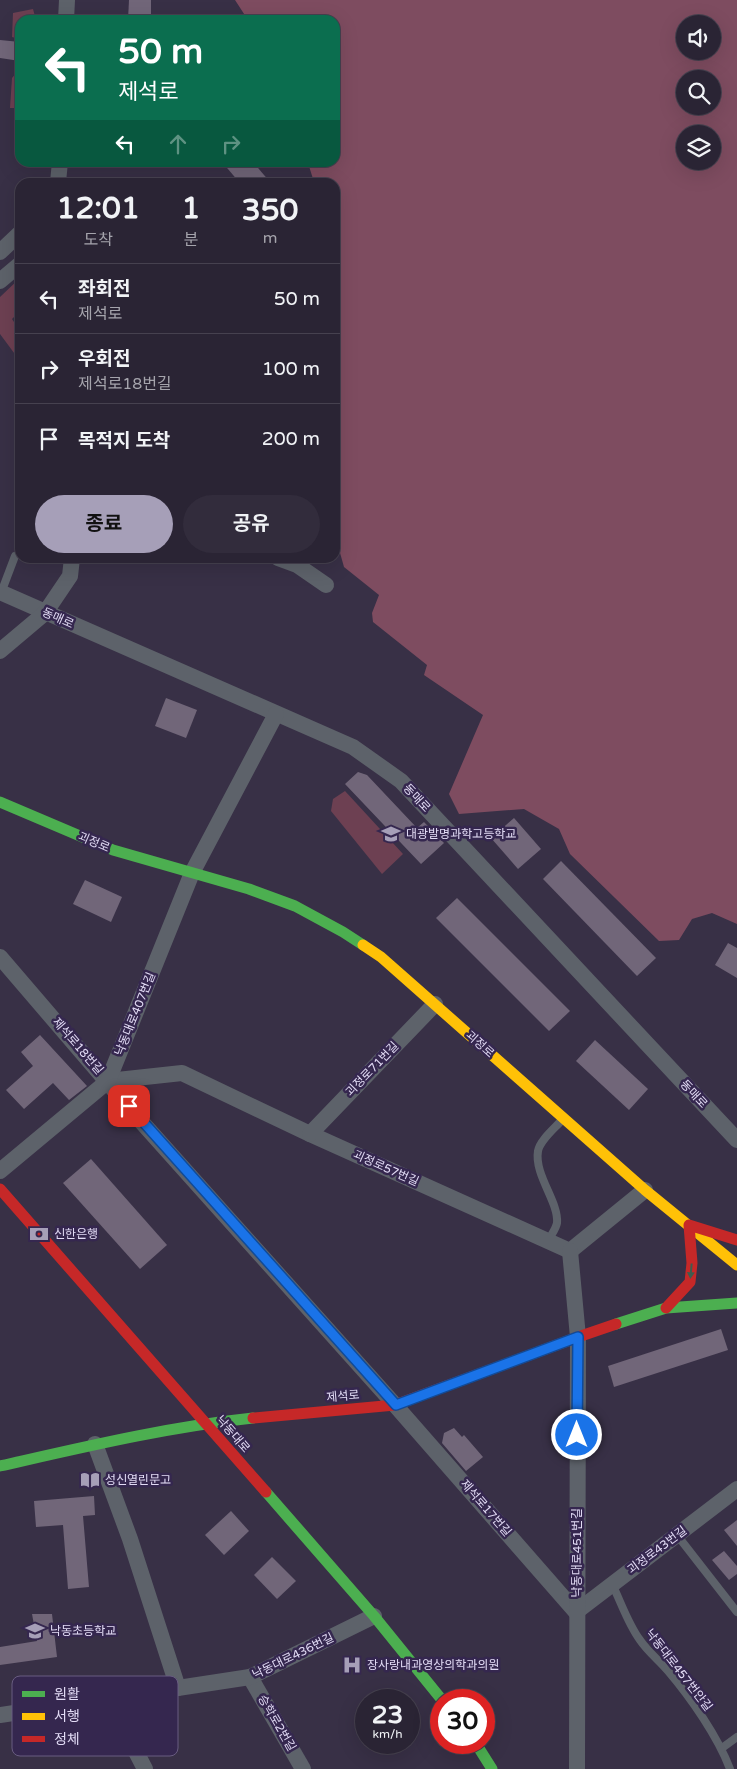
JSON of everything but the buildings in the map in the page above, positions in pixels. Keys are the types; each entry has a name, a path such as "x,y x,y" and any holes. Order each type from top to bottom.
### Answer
{"main road":[{"name":"괴정로","path":"0,802 113,850 249,889 295,906 343,932 380,957 645,1190 737,1266"},
{"name":"낙동대로","path":"0,1189 374,1616 433,1689"},
{"path":"666,1308 690,1282 692,1263 689,1225 737,1240"},
{"name":"제석로","path":"0,1466 95,1444 205,1423 396,1405 578,1337 666,1308 737,1303"},
{"path":"483,1754 492,1769"}],"street":[{"path":"66,15 67,0"},
{"path":"0,252 15,238"},
{"path":"0,281 15,268"},
{"path":"0,651 45,612 70,576 71,563"},
{"path":"294,563 326,585"},
{"name":"동매로","path":"1,593 354,747 401,781 737,1140"},
{"path":"192,873 276,714"},
{"name":"낙동대로407번길","path":"0,1171 108,1081 192,873"},
{"name":"제석로18번길","path":"0,957 139,1118 396,1405"},
{"name":"괴정로71번길","path":"310,1134 435,1004"},
{"name":"괴정로57번길","path":"108,1081 182,1073 310,1134 570,1251"},
{"path":"570,1251 645,1190"},
{"name":"낙동대로451번길","path":"570,1251 578,1337 576,1612 580,1767"},
{"name":"제석로17번길","path":"396,1405 576,1612"},
{"path":"95,1444 130,1539 174,1676"},
{"name":"괴정로43번길","path":"576,1612 737,1488"},
{"name":"낙동대로436번길","path":"178,1688 250,1677 374,1616"},
{"name":"승학로2번길","path":"250,1677 303,1769"},
{"path":"138,1756 145,1769"}],"lane":[{"path":"1,593 14,556"},
{"path":"548,1241 557,1222 555,1211 541,1174 538,1150 545,1139 564,1118"},
{"path":"677,1535 737,1612"},
{"name":"낙동대로457번안길","path":"612,1584 638,1638 668,1671 701,1716 722,1748 730,1769"},
{"path":"722,1748 737,1737"}],"shaded area":[{"path":"235,0 737,0 737,924 712,913 692,919 679,940 659,941 570,854 559,829 524,809 459,814 449,794 483,715 424,675 427,665 373,622 372,613 379,595 344,567 340,553 340,178 313,178 309,167 340,167 340,15 245,15"},
{"path":"33,9 35,15 15,15 15,38 12,37 13,13"},
{"path":"15,74 15,108 10,108 12,78"},
{"path":"15,283 15,316 12,319 15,324 15,354 0,334 0,297"},
{"path":"345,791 403,854 382,874 331,811 333,799"}],"traffic: fast":[{"path":"0,802 113,850 249,889 295,906 363,945"},
{"path":"616,1324 666,1308 737,1303"},
{"path":"0,1466 157,1432 253,1418"},
{"path":"266,1492 374,1616 433,1689"},
{"path":"483,1754 492,1769"}],"traffic: slow":[{"path":"363,945 381,957 645,1190 737,1265"}],"traffic: jam":[{"path":"0,1189 266,1492"},
{"path":"666,1308 690,1282 692,1263 689,1225 737,1240"},
{"path":"253,1418 395,1405 616,1324"}],"place":[{"name":"대광발명과학고등학교","path":"391,834"},
{"name":"신한은행","path":"39,1234"},
{"name":"성신열린문고","path":"90,1480"},
{"name":"낙동초등학교","path":"35,1631"},
{"name":"장사랑내과영상의학과의원","path":"352,1665"}],"route":[{"path":"129,1106 396,1405 578,1337 577,1435"}]}
